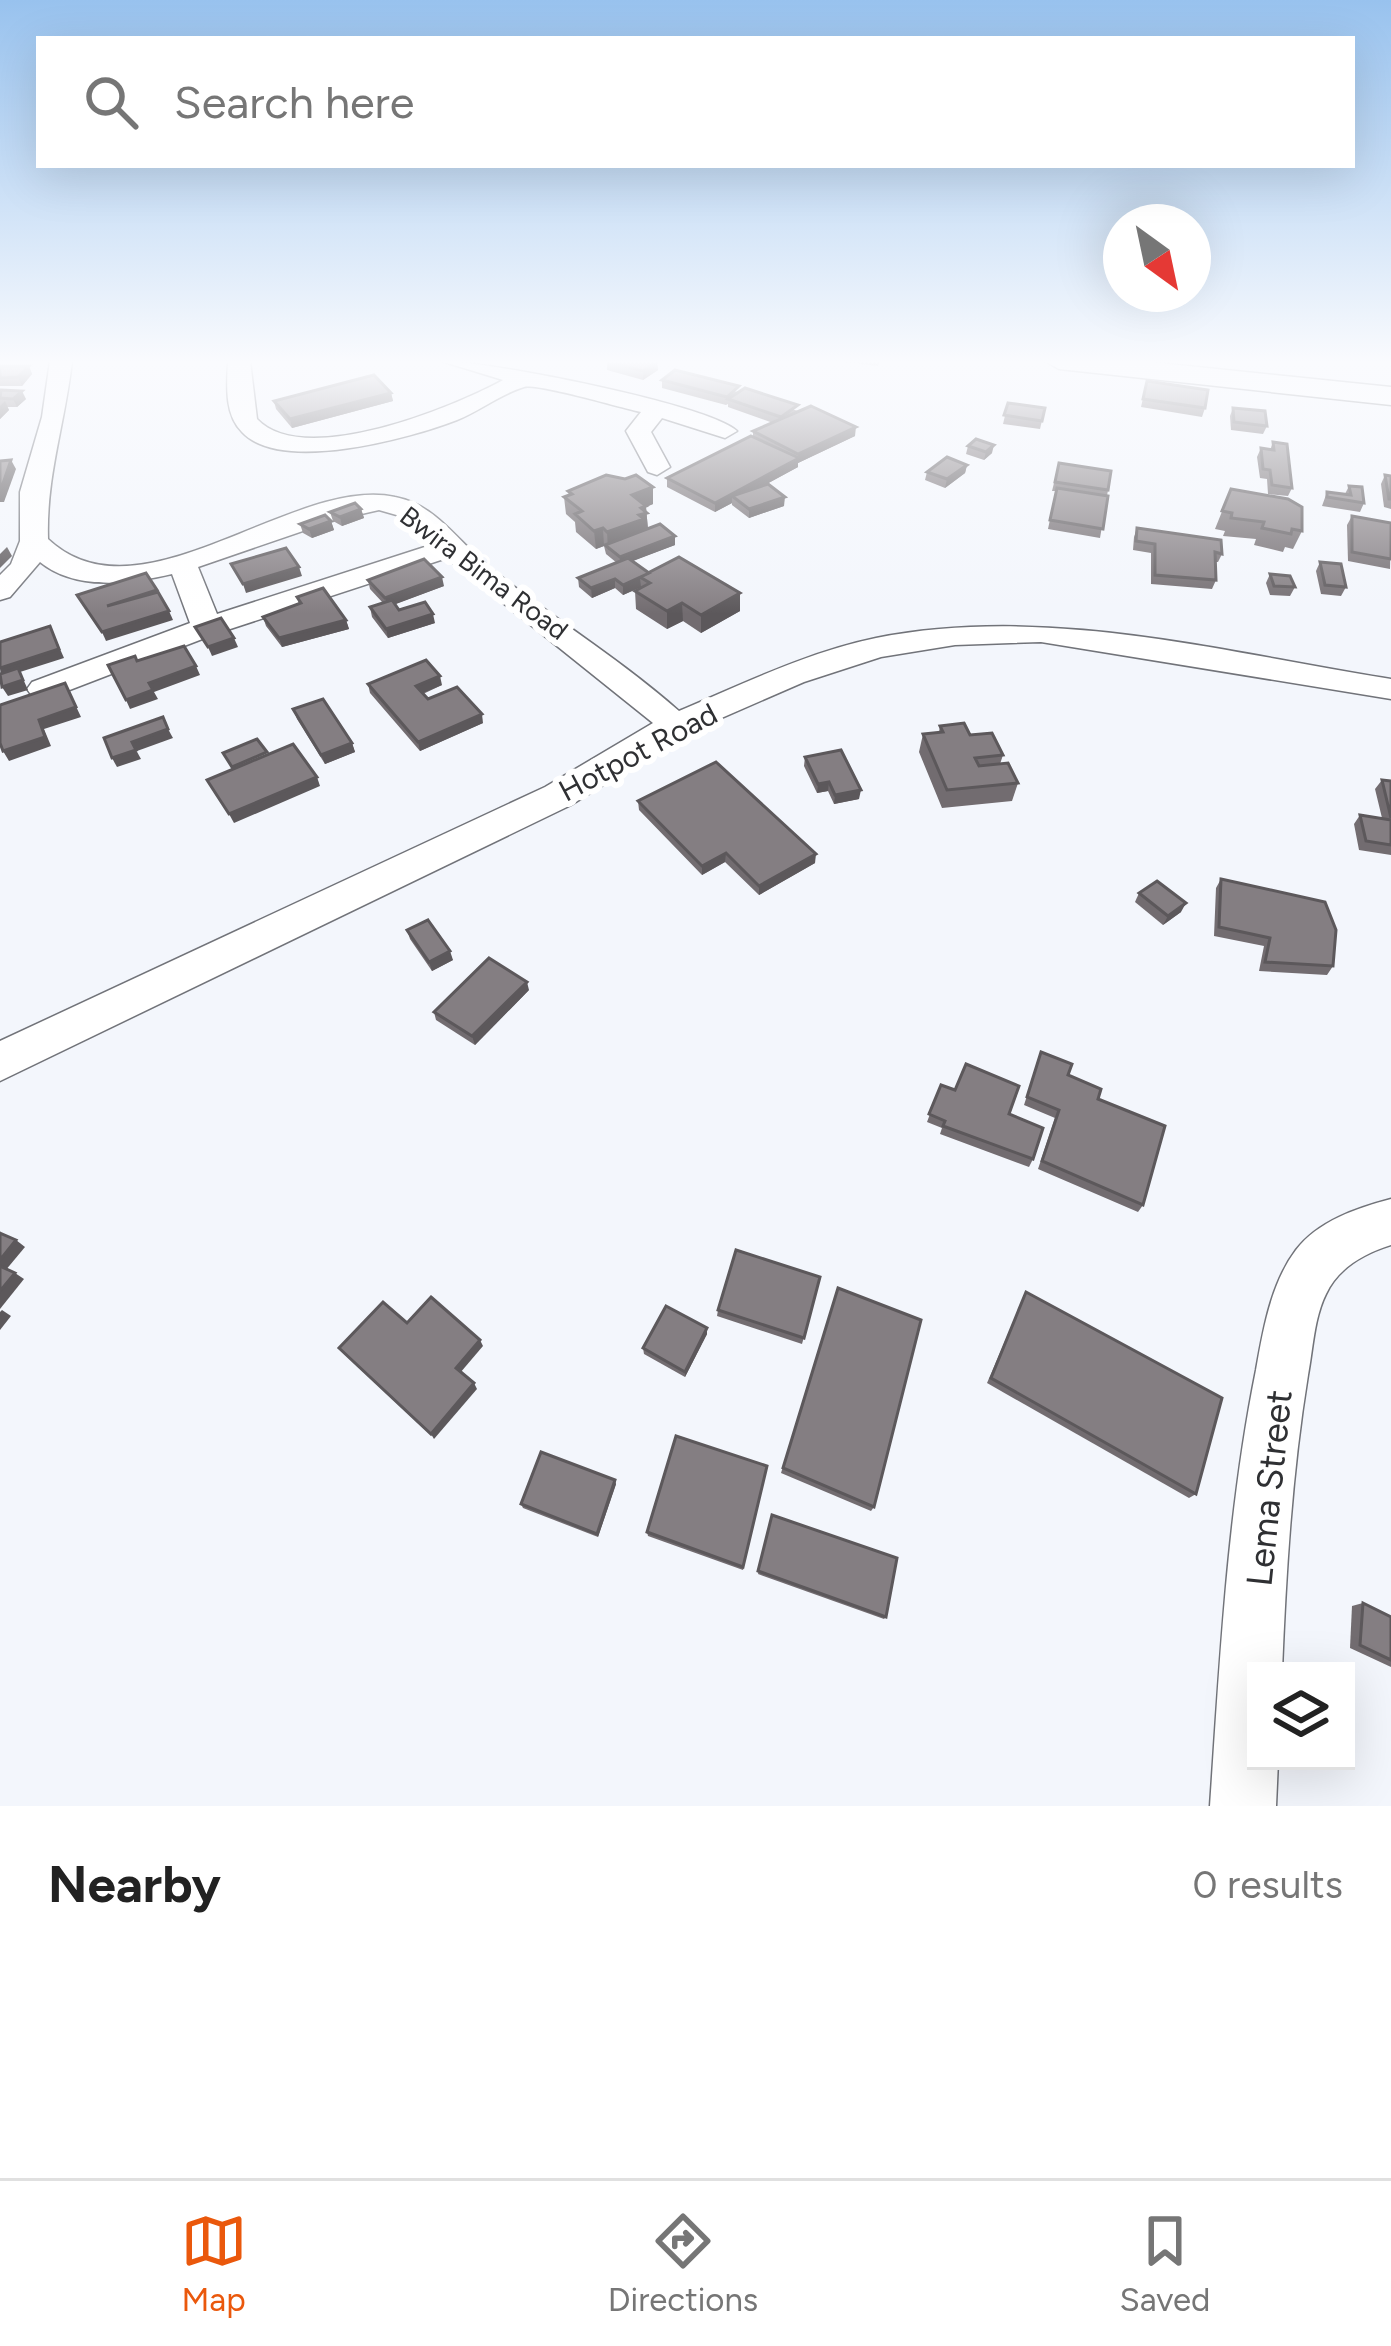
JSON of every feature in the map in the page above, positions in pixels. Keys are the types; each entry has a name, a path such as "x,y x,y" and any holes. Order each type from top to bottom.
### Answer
{"street":[{"path":"0,590 24,567 34,541 33,492 46,445"},
{"path":"646,445 657,466"},
{"name":"Bwira Bima Road","path":"34,541 64,567 126,573 182,561 372,502 406,509 450,548 635,688 675,725"},
{"path":"43,688 207,627 450,548"},
{"path":"182,561 207,627"},
{"name":"Hotpot Road","path":"0,1062 559,796 675,725 793,675 876,648 955,636 1041,633 1391,689"},
{"name":"Lema Street","path":"1243,1806 1266,1462 1294,1311 1309,1273 1325,1254 1364,1229 1391,1222"}],"building":[{"path":"732,445 771,445 799,458 715,503 667,478"},
{"path":"781,445 817,445 798,454"},
{"path":"969,445 994,445 986,452"},
{"path":"1273,445 1287,445 1292,488 1272,485 1270,470 1263,469 1261,448 1274,450"},
{"path":"947,457 967,465 947,479 927,472"},
{"path":"11,460 0,492 0,461"},
{"path":"1059,463 1111,471 1108,490 1055,482"},
{"path":"606,475 625,479 636,475 653,487 632,495 646,506 641,508 647,513 639,515 644,519 607,532 603,528 594,531 575,514 582,511 564,497 572,494 568,491"},
{"path":"1385,475 1391,476 1391,499 1389,499"},
{"path":"768,484 785,497 749,509 732,496"},
{"path":"1349,486 1362,487 1364,503 1327,497 1327,492 1351,495"},
{"path":"1057,488 1108,496 1103,529 1050,520"},
{"path":"1231,489 1288,499 1302,507 1302,531 1292,529 1291,534 1262,528 1264,522 1231,518 1232,513 1222,511"},
{"path":"355,503 361,509 340,517 330,512"},
{"path":"325,515 331,521 309,529 300,524"},
{"path":"1352,516 1391,523 1391,559 1352,552"},
{"path":"660,524 675,536 620,557 605,545"},
{"path":"1137,528 1221,540 1222,554 1215,552 1216,580 1155,575 1155,544 1136,541"},
{"path":"286,548 299,567 243,584 231,564"},
{"path":"679,557 740,593 701,615 682,603 667,611 635,591 650,583 640,577"},
{"path":"628,558 649,573 623,585 615,579 591,588 578,578"},
{"path":"424,559 442,577 385,598 368,580"},
{"path":"1320,562 1341,564 1346,587 1325,585"},
{"path":"146,573 157,590 107,606 158,592 169,611 102,632 77,595"},
{"path":"1270,574 1290,576 1295,587 1274,586"},
{"path":"323,588 346,620 279,638 263,617 301,603 297,597"},
{"path":"392,600 399,610 425,602 433,614 386,629 370,607"},
{"path":"221,618 234,638 208,647 195,627"},
{"path":"50,626 59,649 0,668 0,642"},
{"path":"184,646 196,666 149,683 153,690 126,700 108,665"},
{"path":"426,660 440,676 416,686 428,699 457,687 482,714 418,742 368,684"},
{"path":"18,668 23,680 2,687 0,674"},
{"path":"65,683 76,707 39,720 45,737 3,751 0,705"},
{"path":"323,699 352,743 321,755 293,709"},
{"path":"163,717 168,729 132,742 136,750 112,758 104,738"},
{"path":"964,723 970,735 992,733 1003,755 975,758 979,766 1008,763 1018,783 947,790 923,734"},
{"path":"257,739 267,752 232,767 223,753"},
{"path":"293,744 317,777 229,814 207,780"},
{"path":"841,750 861,790 835,795 829,782 818,784 805,757"},
{"path":"716,762 816,854 759,886 726,853 702,866 638,801"},
{"path":"1382,780 1391,781 1391,818"},
{"path":"1360,815 1391,820 1391,845 1366,841"},
{"path":"1221,879 1325,902 1336,930 1333,966 1265,962 1270,938 1219,927"},
{"path":"1157,881 1186,903 1168,916 1139,893"},
{"path":"428,920 450,951 429,962 407,930"},
{"path":"489,958 527,982 472,1036 434,1012"},
{"path":"1041,1052 1072,1064 1068,1075 1101,1089 1098,1099 1165,1126 1143,1205 1042,1161 1059,1110 1027,1097"},
{"path":"966,1064 1019,1086 1009,1114 1043,1128 1033,1159 943,1126 945,1121 929,1114 941,1085 955,1090"},
{"path":"0,1233 16,1240 0,1260"},
{"path":"736,1250 820,1277 804,1338 718,1310"},
{"path":"0,1266 15,1273 0,1291"},
{"path":"838,1288 921,1320 874,1507 783,1468"},
{"path":"1026,1292 1222,1398 1196,1494 991,1378"},
{"path":"431,1297 480,1340 456,1368 474,1383 431,1434 339,1348 383,1302 407,1323"},
{"path":"666,1306 707,1328 685,1372 643,1348"},
{"path":"676,1436 767,1466 743,1567 647,1532"},
{"path":"541,1452 615,1480 597,1534 521,1504"},
{"path":"772,1515 897,1558 886,1617 758,1571"},
{"path":"1363,1603 1391,1617 1391,1660 1360,1645"}]}
